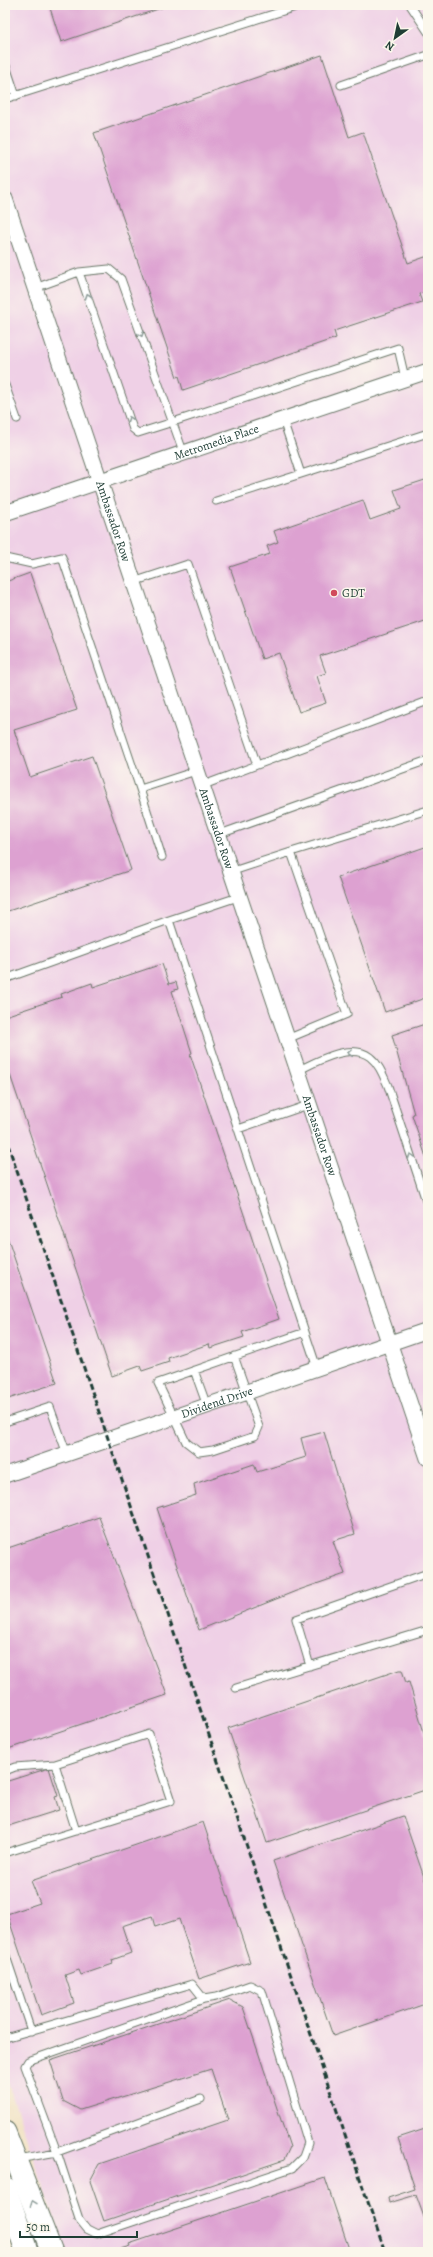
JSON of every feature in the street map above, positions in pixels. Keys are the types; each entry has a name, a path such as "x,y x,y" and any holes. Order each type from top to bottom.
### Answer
{"highway":[{"path":"5,2188 27,2252"}],"main road":[{"path":"5,2132 52,2252"}],"street":[{"name":"Ambassador Row","path":"5,199 10,230 35,288 217,835 428,1458"},
{"name":"Metromedia Place","path":"5,513 428,371"},
{"name":"Dividend Drive","path":"5,1475 428,1330"}],"lane":[{"path":"5,99 302,5"},
{"path":"410,5 428,32"},
{"path":"341,85 428,55"},
{"path":"5,63 16,96"},
{"path":"35,288 79,272 109,269 121,279 184,454"},
{"path":"79,272 133,429 138,433 398,348 405,378"},
{"path":"5,385 17,419"},
{"path":"283,420 300,474"},
{"path":"216,502 428,433"},
{"path":"5,558 32,564 62,557 162,857"},
{"path":"133,582 188,564 257,765"},
{"path":"201,786 428,701"},
{"path":"217,835 428,760"},
{"path":"140,789 196,770"},
{"path":"230,872 428,810"},
{"path":"286,1039 347,1014 291,852"},
{"path":"5,979 169,920 238,897"},
{"path":"169,920 316,1368"},
{"path":"297,1071 330,1056 352,1051 369,1056 380,1068 388,1086 428,1207"},
{"path":"238,1129 308,1105"},
{"path":"234,1356 248,1392 259,1427 255,1436 199,1452 186,1442 158,1383 234,1356 305,1332"},
{"path":"194,1370 207,1406"},
{"path":"5,1422 50,1407 67,1454"},
{"path":"310,1666 296,1619 428,1573"},
{"path":"236,1688 428,1630"},
{"path":"5,1770 15,1767 55,1764 149,1734 171,1801 5,1853"},
{"path":"55,1764 76,1831"},
{"path":"5,1953 31,2031"},
{"path":"5,2038 192,1984 204,1999"},
{"path":"250,1985 262,1991 306,2130 308,2143 303,2157 292,2168 97,2234 87,2229 79,2219 57,2152 25,2066 28,2061 204,1999 216,1997 250,1985"},
{"path":"16,2159 57,2152 201,2099"}],"shaded area":[{"path":"5,5 428,5 428,2252 66,2252 5,2075"}],"building":[{"path":"49,5 170,5 61,42"},
{"path":"322,55 349,137 363,132 408,263 428,256 428,291 419,294 422,302 334,331 336,338 183,390 179,376 177,377 94,133"},
{"name":"GDT","path":"428,479 428,620 320,656 326,673 317,676 326,703 299,712 279,653 262,659 230,567 270,554 267,546 278,542 274,531 363,500 370,520 401,509 394,490"},
{"path":"30,573 77,710 14,730 30,777 92,756 131,870 5,912 5,582"},
{"path":"428,846 428,997 385,1012 338,877"},
{"path":"162,964 169,984 176,982 178,989 172,991 192,1053 190,1054 279,1319 242,1332 244,1337 210,1348 209,1344 168,1358 169,1362 142,1371 140,1366 112,1376 5,1060 5,1016 62,997 61,994 92,983 93,987"},
{"path":"428,1023 428,1163 412,1115 414,1114 392,1035"},
{"path":"5,1231 57,1383 5,1400"},
{"path":"324,1432 355,1534 333,1541 345,1574 296,1591 199,1630 157,1508 196,1495 194,1484 254,1464 257,1472 306,1457 301,1438"},
{"path":"99,1517 167,1695 5,1750 5,1549"},
{"path":"402,1670 406,1683 409,1682 428,1746 428,1789 267,1843 228,1728"},
{"path":"49,1768 58,1796 55,1797 59,1810 5,1827 5,1782"},
{"path":"403,1816 426,1883 428,1882 428,2003 333,2036 273,1861"},
{"path":"203,1822 250,1962 199,1979 179,1919 155,1927 152,1916 122,1926 131,1953 112,1960 113,1964 81,1975 79,1970 65,1975 74,2003 41,2015 7,1914 40,1903 31,1881"},
{"path":"230,2000 243,2007 290,2147 284,2160 104,2221 90,2181 99,2164 228,2120 211,2069 80,2110 63,2101 50,2060"},
{"path":"428,2128 428,2228 416,2195 389,2203 388,2198 415,2189 398,2138"},
{"path":"325,2178 350,2252 118,2252 117,2250 130,2246 129,2244"}],"railway":[{"path":"5,1136 385,2252"}],"place":[{"name":"GDT","path":"334,593"}]}
